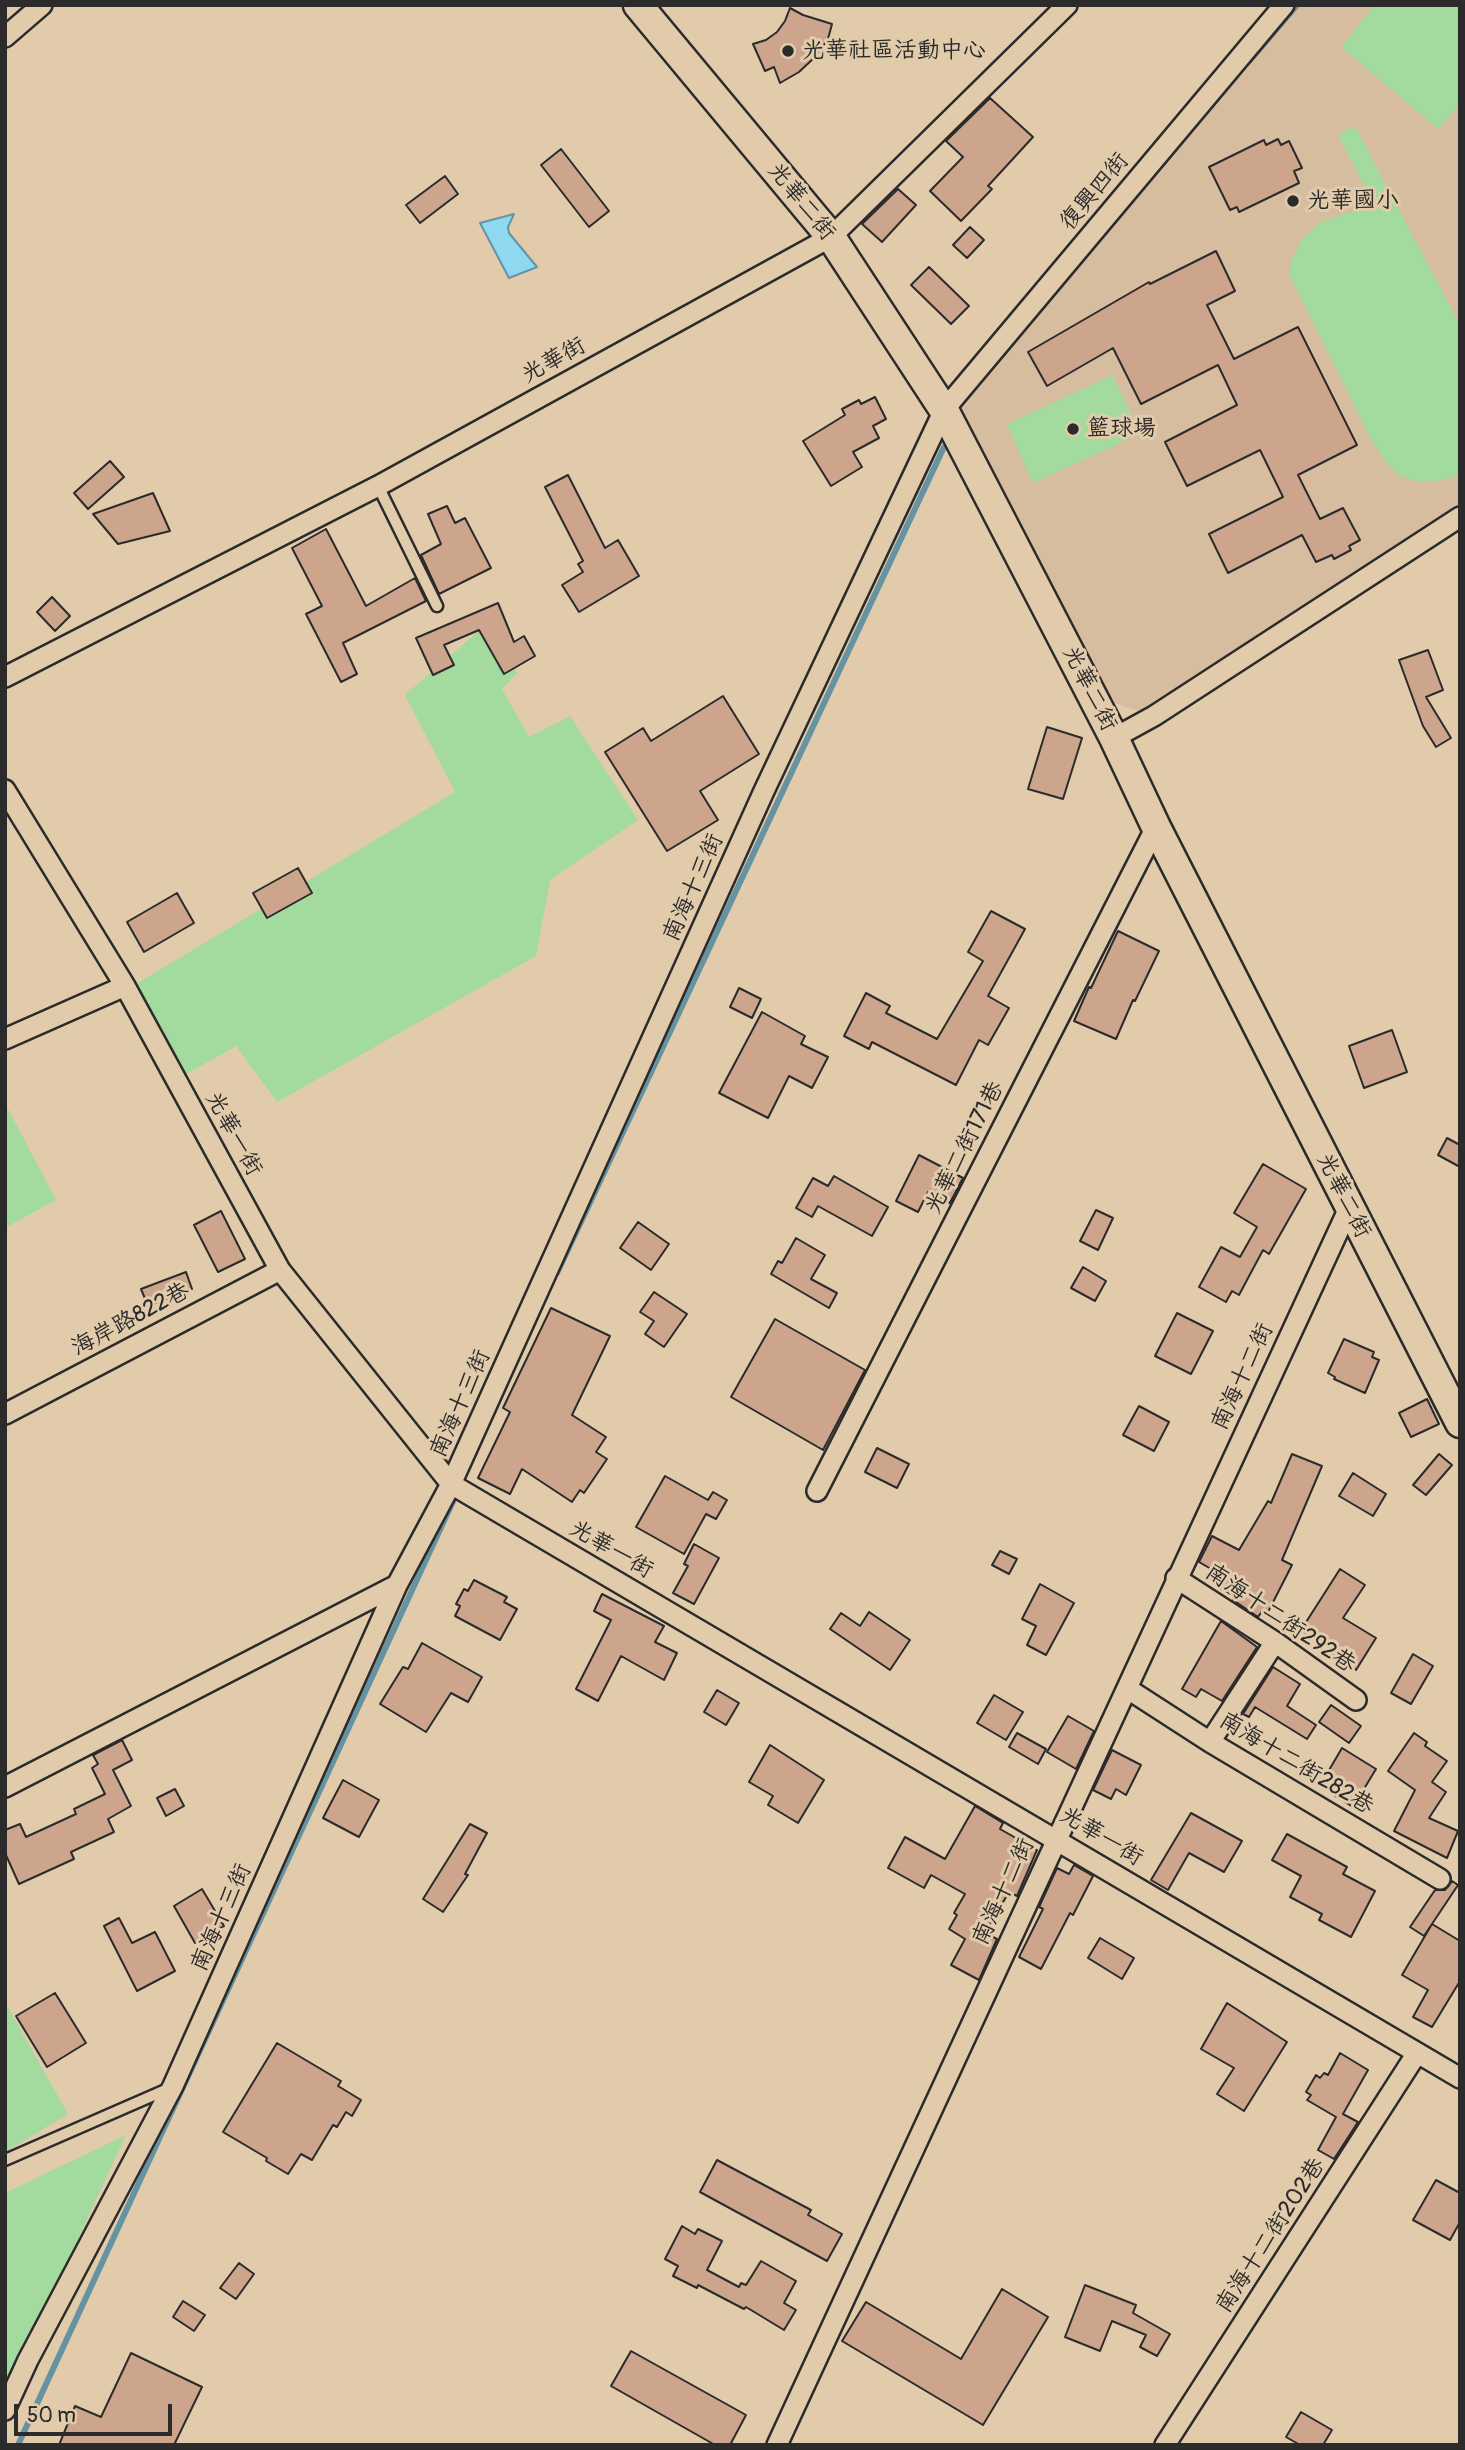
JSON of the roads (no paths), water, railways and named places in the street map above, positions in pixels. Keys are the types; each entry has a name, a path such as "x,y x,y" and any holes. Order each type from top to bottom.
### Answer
{"street":[{"path":"5,37 42,5"},
{"name":"光華二街","path":"638,5 831,237 944,410 1114,738 1156,827 1460,1423"},
{"name":"光華街","path":"5,677 378,486 831,237 1067,5"},
{"name":"復興四街","path":"944,410 1284,5"},
{"name":"南海十三街","path":"5,2410 28,2360 173,2086 397,1585 451,1484 764,792 944,410"},
{"path":"1114,738 1154,716 1460,517"},
{"name":"光華一街","path":"5,790 125,986 280,1270 451,1484 1460,2078"},
{"name":"光華二街171巷","path":"817,1491 1156,827"},
{"path":"5,1039 125,986"},
{"name":"南海十二街","path":"777,2445 1349,1208"},
{"name":"海岸路822巷","path":"5,1414 280,1270"},
{"name":"南海十二街292巷","path":"1176,1578 1275,1642 1356,1700"},
{"path":"5,1787 397,1585"},
{"path":"1210,1742 1275,1642"},
{"name":"南海十二街282巷","path":"1128,1689 1210,1742 1440,1879"},
{"name":"南海十二街202巷","path":"1165,2445 1417,2053"}],"lane":[{"path":"378,486 437,606"},
{"path":"5,2160 173,2086"}],"water":[{"path":"514,214 508,227 509,233 537,267 509,278 480,223"}],"waterway":[{"path":"1250,60 1297,5"},
{"path":"557,1273 944,447"},
{"path":"18,2445 455,1497"}],"place":[{"name":"光華社區活動中心","path":"788,51"},
{"name":"光華國小","path":"1293,201"},
{"name":"籃球場","path":"1073,429"}]}
